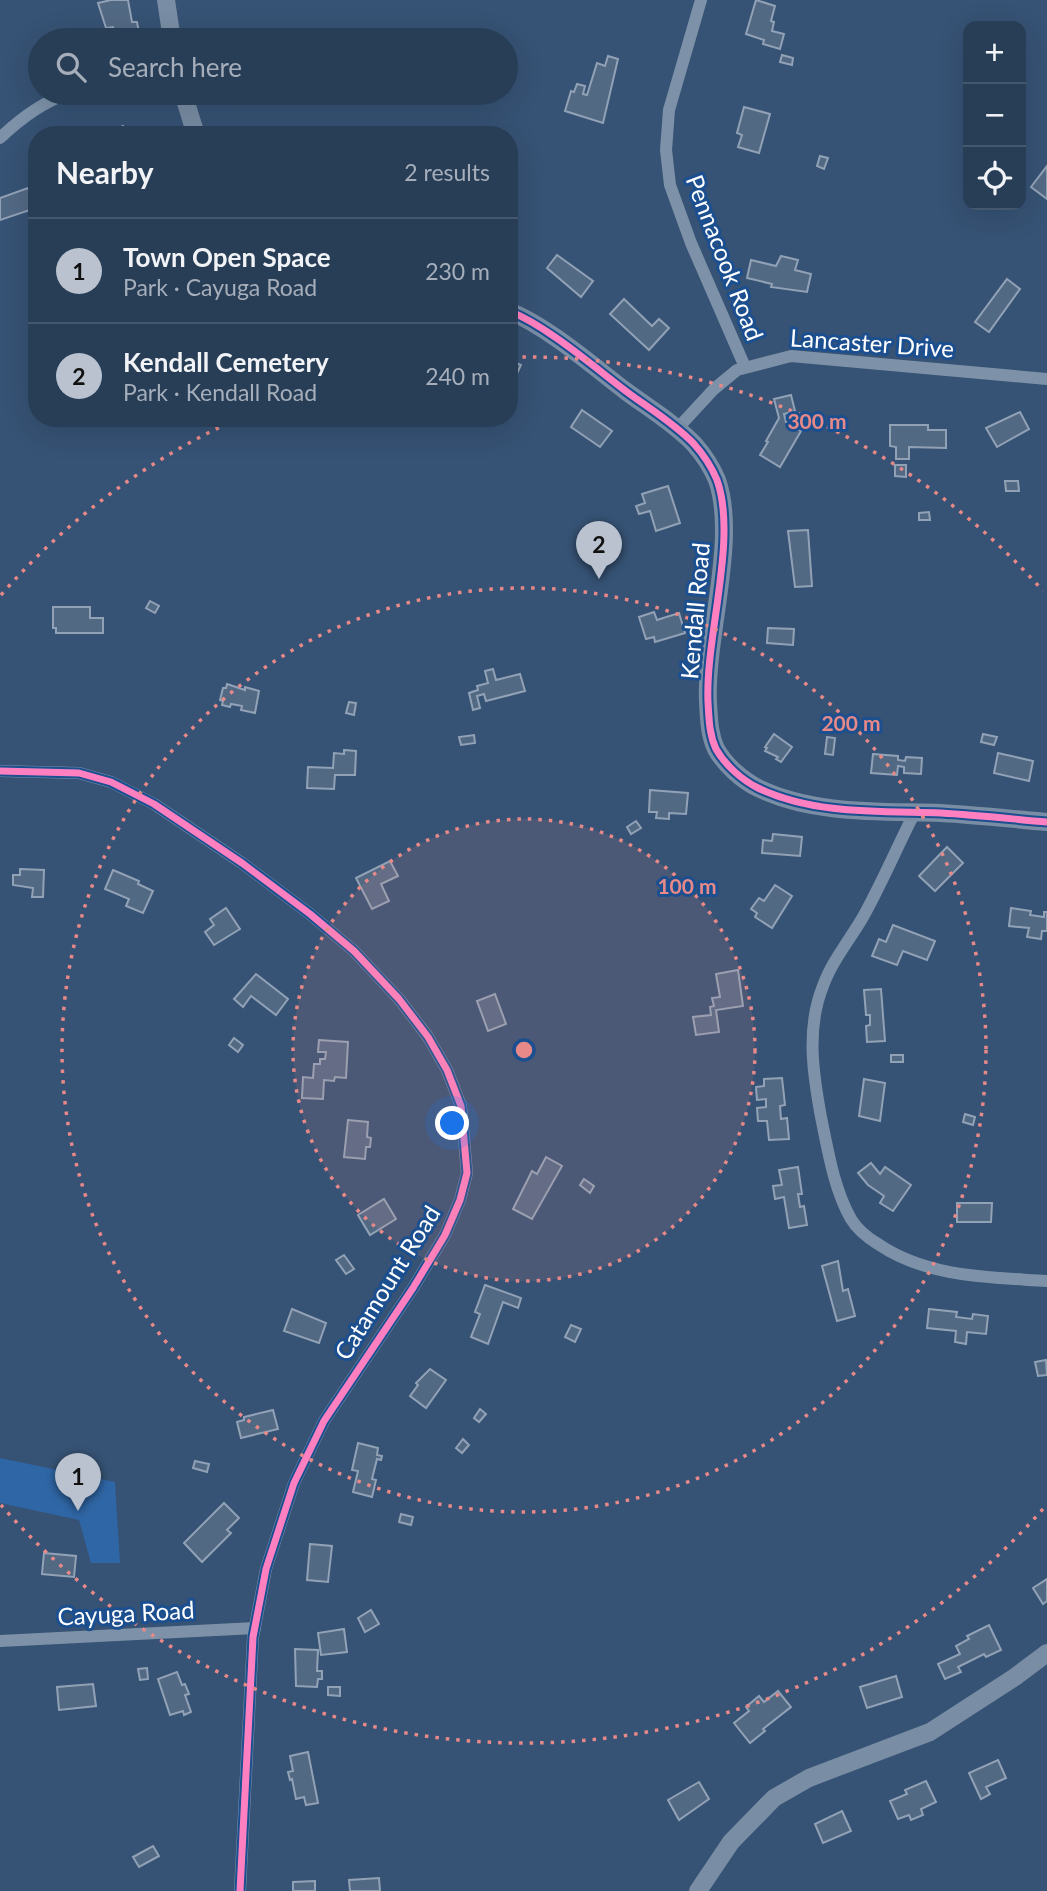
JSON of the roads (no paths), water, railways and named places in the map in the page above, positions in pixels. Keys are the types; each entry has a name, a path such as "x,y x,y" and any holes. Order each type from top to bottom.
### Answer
{"street":[{"path":"166,0 170,28"},
{"name":"Pennacook Road","path":"701,0 669,110 666,150 670,185 745,367"},
{"path":"0,138 17,122 44,105"},
{"path":"187,105 194,126"},
{"name":"Kendall Road","path":"518,317 559,341 677,429 706,459 716,480 722,502 723,533 710,650 709,727 717,749 734,771 758,788 794,801 841,809 1047,822"},
{"name":"Lancaster Drive","path":"677,429 714,389 737,370 791,356 1047,379"},
{"name":"Catamount Road","path":"0,771 79,773 110,782 154,804 242,863 354,951 399,999 428,1037 447,1070 461,1106 467,1173 460,1200 445,1236 414,1288 324,1421 294,1483 266,1569 255,1629 240,1891"},
{"path":"915,812 862,918 838,954 822,987 814,1019 812,1055 815,1083 837,1185 852,1221 868,1238 901,1258 923,1268 952,1273 1047,1281"},
{"name":"Cayuga Road","path":"0,1642 255,1629"},
{"path":"698,1891 731,1842 774,1798 809,1778 930,1732 1047,1653"}],"place":[{"name":"Kendall Cemetery","path":"599,579"},
{"name":"Town Open Space","path":"78,1511"}]}
